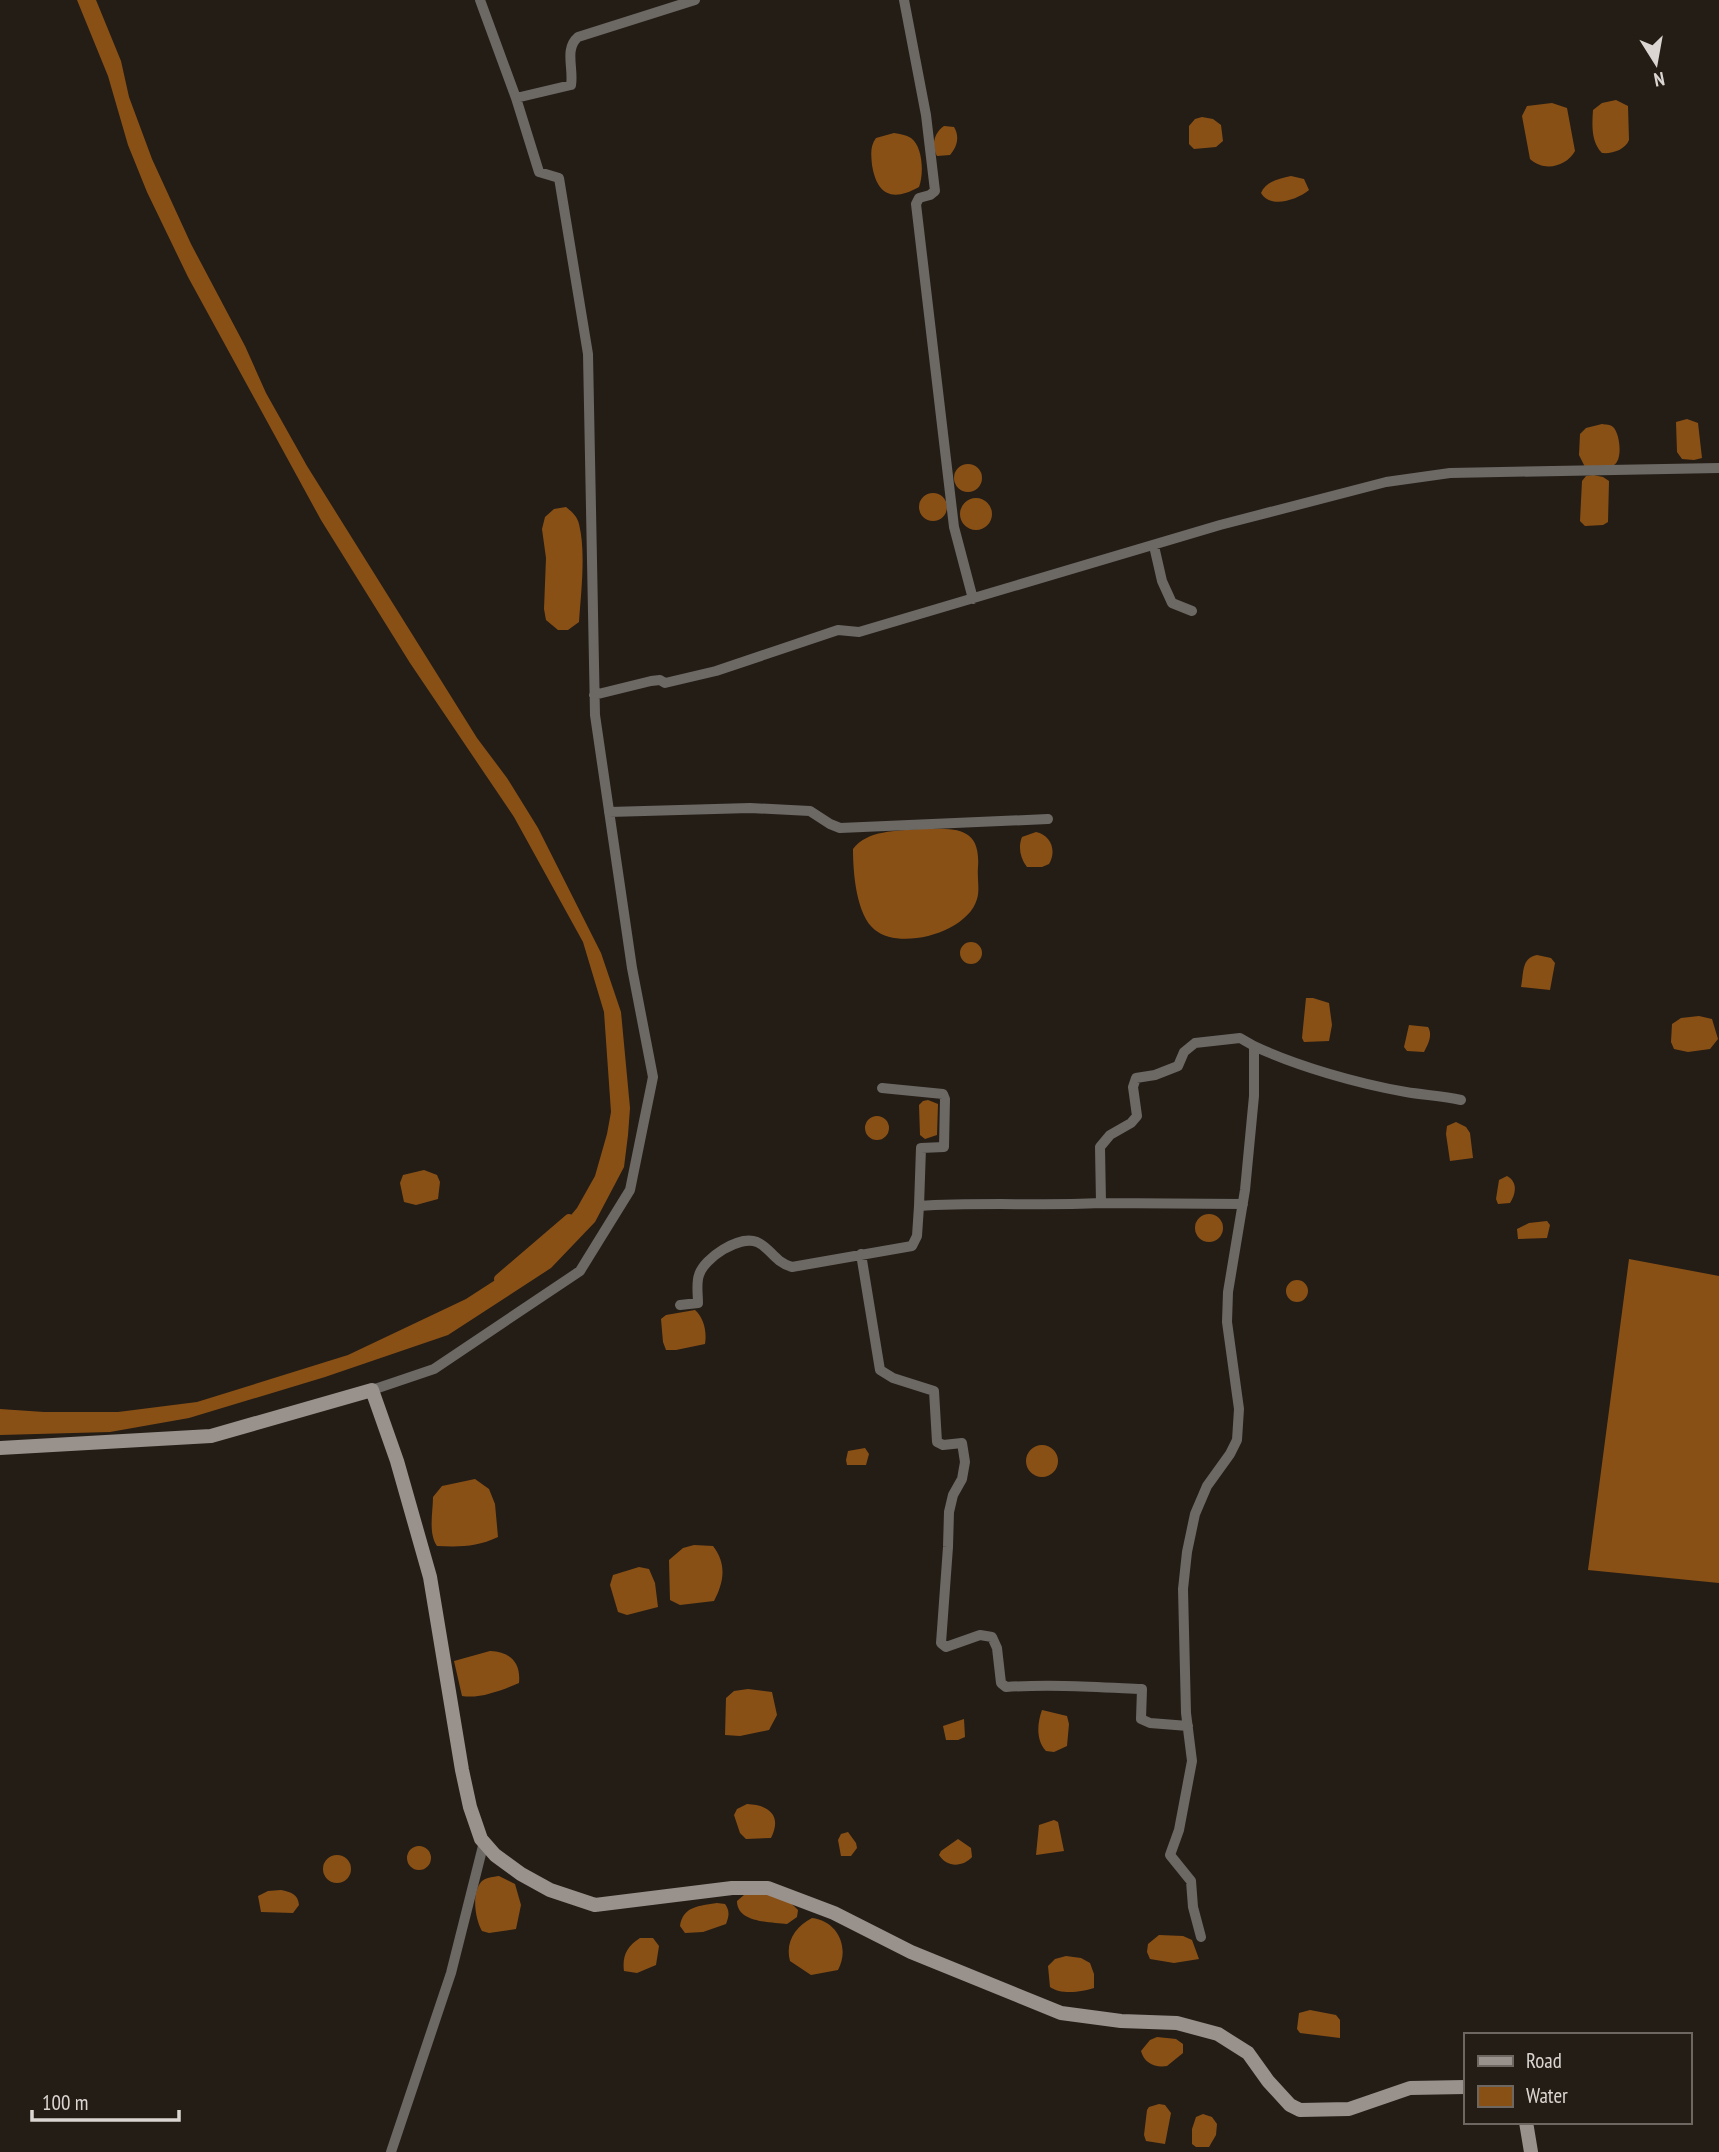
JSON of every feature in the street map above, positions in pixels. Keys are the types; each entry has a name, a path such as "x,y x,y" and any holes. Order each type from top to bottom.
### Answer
{"main road":[{"path":"0,1448 211,1436 372,1390 397,1461 430,1577 470,1807 484,1842 495,1855 550,1890 595,1905 732,1888 768,1888 834,1913 911,1952 1061,2013 1121,2021 1177,2023 1218,2034 1248,2053 1268,2081 1290,2105 1300,2110 1349,2109 1410,2088 1464,2087"},
{"path":"1526,2124 1531,2152"}],"street":[{"path":"372,1390 434,1369 580,1271 630,1190 653,1077 632,968 595,715 588,354 559,178 539,172 481,0"},
{"path":"516,98 571,85 570,48 578,37 695,0"},
{"path":"904,0 926,115 934,191 919,198 916,204 954,527 973,599"},
{"path":"594,695 652,681 660,680 665,683 716,671 838,630 859,632 1220,525 1386,482 1450,473 1719,468"},
{"path":"1154,546 1162,581 1172,603 1192,611"},
{"path":"609,813 750,808 810,811 840,828 1048,819"},
{"path":"1101,1203 1100,1147 1110,1135 1131,1123 1137,1116 1133,1087 1136,1078 1155,1075 1178,1066 1184,1052 1195,1043 1240,1038 1272,1055 1353,1079 1405,1092 1461,1100"},
{"path":"1201,1937 1193,1907 1191,1881 1170,1855 1179,1830 1192,1761 1185,1713 1184,1577 1195,1514 1207,1486 1237,1440 1239,1409 1227,1322 1228,1292 1243,1204 1254,1096 1254,1046"},
{"path":"680,1305 698,1303 699,1275 714,1256 742,1240 757,1242 779,1263 792,1267 912,1246 917,1236 921,1148 944,1147 945,1099 943,1094 882,1088"},
{"path":"919,1206 970,1203 1243,1204"},
{"path":"861,1254 880,1370 893,1378 934,1391 937,1442 943,1445 962,1443 965,1462 949,1512 941,1643 946,1647 980,1635 992,1637 997,1648 1001,1683 1006,1687 1083,1686 1142,1689 1140,1720 1188,1726"},
{"path":"391,2152 451,1973 484,1842"}],"water":[{"path":"77,0 96,0 121,61 129,97 152,159 191,244 245,346 266,393 307,466 477,738 507,778 538,828 601,953 621,1012 630,1108 624,1167 595,1222 551,1268 448,1335 325,1377 189,1418 110,1432 0,1435 0,1409 118,1412 197,1402 348,1355 466,1299 514,1268 550,1240 577,1208 595,1176 611,1112 604,1012 583,942 514,817 410,663 321,520 188,277 147,192 128,145 108,76"},
{"path":"1616,100 1628,106 1629,140 1618,151 1602,153 1594,139 1593,110 1602,103"},
{"path":"1552,103 1567,108 1575,151 1566,161 1548,166 1530,159 1522,116 1527,106"},
{"path":"1195,119 1213,119 1221,125 1223,141 1216,147 1194,149 1189,144 1189,126"},
{"path":"944,126 954,127 957,142 950,155 937,156 934,140"},
{"path":"894,133 909,137 915,142 920,154 922,175 919,187 894,195 887,193 878,183 871,154 876,138"},
{"path":"1291,176 1304,179 1309,190 1291,200 1277,202 1265,198 1261,193 1270,183"},
{"path":"1687,419 1698,423 1702,458 1682,459 1677,452 1676,422"},
{"path":"1611,425 1615,430 1620,446 1619,458 1611,466 1585,467 1579,455 1580,434 1586,428"},
{"path":"968,464 978,468 982,478 978,488 968,492 958,488 954,478 958,468"},
{"path":"1593,475 1609,481 1608,522 1585,526 1580,521 1582,481 1586,476"},
{"path":"933,493 943,497 947,507 943,517 933,521 923,517 919,507 923,497"},
{"path":"976,498 987,503 992,514 987,525 976,530 965,525 960,514 965,503"},
{"path":"566,507 576,516 579,524 583,560 582,586 579,622 568,630 558,630 546,620 544,609 546,558 542,529 545,517 554,509"},
{"path":"919,829 962,832 975,843 978,853 977,899 971,911 948,929 916,938 886,936 869,923 860,904 853,849 874,835"},
{"path":"1036,832 1049,840 1051,859 1049,864 1042,867 1027,867 1020,852 1022,837"},
{"path":"971,942 979,945 982,953 979,961 971,964 963,961 960,953 963,945"},
{"path":"1537,955 1551,958 1555,963 1550,990 1521,987 1528,959"},
{"path":"1306,998 1329,1003 1332,1025 1329,1041 1304,1042 1302,1038"},
{"path":"1699,1016 1712,1019 1718,1039 1710,1049 1688,1052 1674,1049 1671,1042 1672,1024 1681,1018"},
{"path":"1409,1025 1428,1027 1430,1036 1424,1052 1407,1051 1404,1047"},
{"path":"928,1100 938,1104 937,1135 925,1139 920,1135 919,1105"},
{"path":"877,1116 885,1120 889,1128 885,1136 877,1140 869,1136 865,1128 869,1120"},
{"path":"1456,1122 1466,1127 1470,1133 1473,1158 1450,1161 1447,1126"},
{"path":"424,1170 437,1175 440,1182 438,1199 416,1205 404,1202 400,1183 403,1175"},
{"path":"1507,1176 1514,1185 1514,1196 1510,1203 1498,1204 1496,1199 1499,1180"},
{"path":"1209,1214 1219,1218 1223,1228 1219,1238 1209,1242 1199,1238 1195,1228 1199,1218"},
{"path":"1547,1221 1550,1225 1547,1238 1518,1239 1517,1229 1529,1223"},
{"path":"1629,1259 1719,1276 1719,1583 1588,1570"},
{"path":"1297,1280 1305,1283 1308,1291 1305,1299 1297,1302 1289,1299 1286,1291 1289,1283"},
{"path":"695,1310 704,1326 705,1344 666,1350 661,1319 666,1315"},
{"path":"1042,1445 1053,1450 1058,1461 1053,1472 1042,1477 1031,1472 1026,1461 1031,1450"},
{"path":"865,1448 869,1454 866,1465 847,1465 848,1451"},
{"path":"475,1479 489,1489 495,1504 498,1537 468,1546 437,1546 432,1529 433,1497 442,1486"},
{"path":"694,1545 713,1546 722,1566 722,1580 714,1601 680,1605 670,1600 669,1560 683,1548"},
{"path":"639,1567 649,1569 655,1583 658,1607 627,1615 618,1612 610,1585 613,1575"},
{"path":"490,1651 503,1653 513,1660 518,1669 519,1683 483,1695 462,1696 454,1661"},
{"path":"748,1689 772,1692 777,1715 769,1730 740,1736 725,1735 726,1698 734,1691"},
{"path":"1042,1710 1067,1716 1067,1746 1054,1752 1046,1751 1043,1747 1038,1732"},
{"path":"964,1719 965,1737 946,1740 943,1726"},
{"path":"747,1804 768,1809 772,1813 775,1824 771,1838 746,1839 740,1833 734,1815 737,1809"},
{"path":"1054,1820 1058,1822 1064,1851 1036,1855 1039,1825"},
{"path":"848,1832 857,1848 851,1856 841,1856 838,1840 841,1834"},
{"path":"958,1839 971,1848 972,1857 955,1865 946,1862 939,1855"},
{"path":"419,1846 428,1849 431,1858 428,1867 419,1870 410,1867 407,1858 410,1849"},
{"path":"337,1855 347,1859 351,1869 347,1879 337,1883 327,1879 323,1869 327,1859"},
{"path":"499,1876 515,1884 521,1905 516,1929 489,1933 482,1931 478,1920 476,1892 482,1881"},
{"path":"281,1890 296,1896 299,1905 293,1913 261,1912 258,1896 268,1891"},
{"path":"755,1892 784,1899 798,1910 797,1917 787,1924 764,1922 743,1914 737,1901 744,1895"},
{"path":"725,1904 728,1909 726,1924 703,1932 685,1933 680,1926 688,1911 698,1906"},
{"path":"812,1918 829,1924 839,1937 843,1953 838,1970 811,1975 790,1961 790,1941 801,1926"},
{"path":"1159,1935 1183,1936 1192,1940 1199,1959 1174,1963 1150,1959 1148,1944"},
{"path":"640,1938 653,1938 659,1946 656,1965 637,1973 624,1971 626,1952"},
{"path":"1066,1956 1081,1958 1090,1963 1094,1974 1094,1988 1066,1992 1050,1987 1048,1966 1055,1959"},
{"path":"1310,2010 1336,2015 1340,2020 1340,2038 1300,2033 1297,2029 1299,2013"},
{"path":"1157,2037 1176,2039 1183,2044 1183,2053 1167,2066 1151,2064 1141,2051 1150,2040"},
{"path":"1159,2104 1165,2105 1171,2113 1165,2144 1146,2141 1144,2135 1147,2110"},
{"path":"1203,2114 1212,2117 1217,2124 1216,2135 1209,2147 1196,2147 1192,2144 1192,2129 1196,2117"}],"waterway":[{"path":"499,1279 569,1219"}]}
